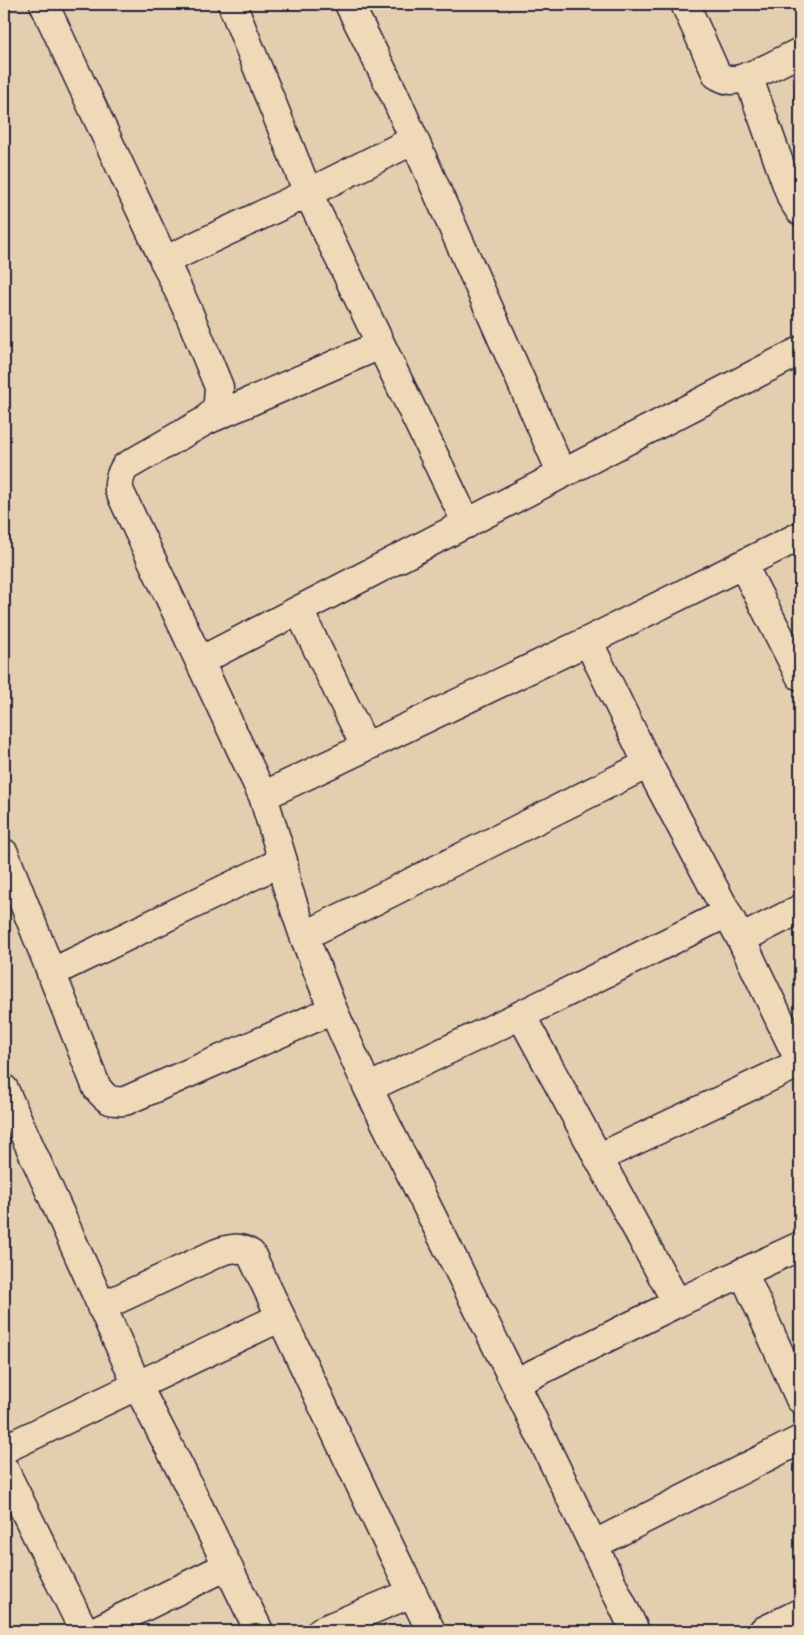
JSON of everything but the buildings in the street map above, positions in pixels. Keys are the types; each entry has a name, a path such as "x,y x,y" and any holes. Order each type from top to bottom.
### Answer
{"street":[{"path":"44,4 164,261 219,387 215,411 205,421"},
{"path":"232,4 308,194 467,524"},
{"path":"349,4 394,94 562,474"},
{"path":"685,4 717,74 732,80 748,76 800,52"},
{"path":"748,76 792,199 800,211"},
{"path":"164,261 308,194 414,140"},
{"path":"380,345 205,421 125,468 120,475 119,490 263,796 283,861 286,883 304,936 333,1010 368,1088 515,1383 635,1631"},
{"path":"200,661 800,351"},
{"path":"263,796 743,566 800,536"},
{"path":"743,566 800,676"},
{"path":"299,611 365,746"},
{"path":"588,641 648,764 741,939 800,1062 598,1158"},
{"path":"304,936 648,764"},
{"path":"4,853 97,1088 106,1098 114,1101 125,1101 333,1010"},
{"path":"51,972 283,861"},
{"path":"741,939 800,909"},
{"path":"368,1088 727,913"},
{"path":"521,1015 677,1303"},
{"path":"4,1089 101,1308 259,1631"},
{"path":"515,1383 677,1303 800,1246"},
{"path":"101,1308 217,1252 229,1248 242,1248 251,1254 431,1631"},
{"path":"744,1272 800,1399"},
{"path":"4,1449 281,1318"},
{"path":"593,1545 800,1440"},
{"path":"4,1468 84,1631"},
{"path":"95,1631 227,1566"},
{"path":"321,1631 412,1593"},
{"path":"763,1631 800,1613"}]}
